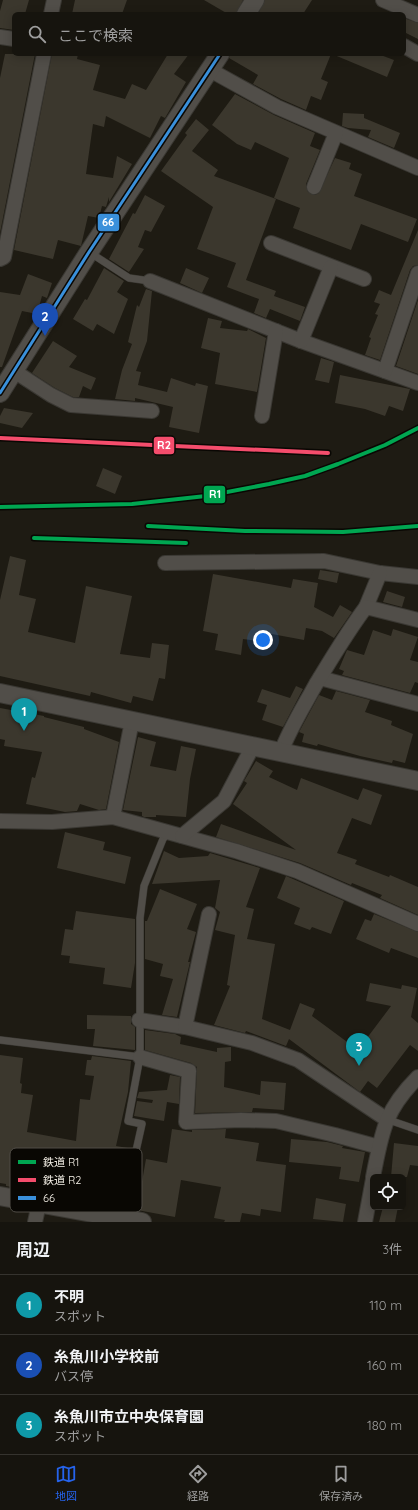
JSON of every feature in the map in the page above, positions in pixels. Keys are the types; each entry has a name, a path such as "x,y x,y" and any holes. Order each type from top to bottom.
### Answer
{"street":[{"path":"51,12 54,0"},
{"path":"247,12 255,0"},
{"path":"383,0 418,15"},
{"path":"406,47 418,54"},
{"path":"0,259 4,257 44,56"},
{"path":"0,393 89,252 219,56"},
{"path":"210,70 277,107 418,168"},
{"path":"314,187 336,133"},
{"path":"271,243 364,279"},
{"path":"301,341 331,267"},
{"path":"385,371 418,273"},
{"path":"150,281 301,341 418,383"},
{"path":"262,416 276,331"},
{"path":"14,371 51,395 71,405 152,411"},
{"path":"165,563 324,561 380,573 418,577"},
{"path":"281,752 295,721 348,630 366,607 380,573"},
{"path":"366,607 418,620"},
{"path":"320,678 418,704"},
{"path":"0,693 418,781"},
{"path":"113,817 132,721"},
{"path":"182,836 224,801 253,746"},
{"path":"0,821 52,822 113,817 236,850 297,871 418,924"},
{"path":"185,1027 209,914"},
{"path":"139,1020 185,1027 252,1043 298,1060 386,1119"},
{"path":"140,1058 189,1071 186,1122 240,1120 276,1122 335,1135 379,1147"},
{"path":"374,1174 386,1119 403,1092 418,1077"},
{"path":"365,1222 370,1194"},
{"path":"0,1196 10,1198"},
{"path":"34,1222 36,1212"},
{"path":"85,1212 142,1222"}],"lane":[{"path":"89,252 130,278 150,281"},
{"path":"137,1148 142,1124 128,1121 140,1058 140,918 144,886 163,839 169,832"},
{"path":"0,1040 140,1058"},
{"path":"386,1119 418,1130"},
{"path":"121,1218 122,1212"}],"building":[{"path":"3,0 29,0 26,12 12,12 12,30 0,28 0,11"},
{"path":"75,0 127,0 123,12 72,12"},
{"path":"204,0 243,0 237,12 225,12"},
{"path":"265,0 312,0 304,12 259,12"},
{"path":"406,19 418,23 418,39 406,33"},
{"path":"5,54 12,54 12,56 35,56 0,233 0,78"},
{"path":"52,56 78,56 77,59 100,65 93,90 125,99 132,84 146,90 167,56 188,56 174,74 186,82 165,118 161,116 150,138 106,116 104,127 93,124 86,174 113,178 117,156 132,164 109,202 109,197 106,207 102,206 99,218 88,216 81,246 58,240 53,259 14,250"},
{"path":"230,56 330,56 321,79 328,82 321,100 311,96 306,110 253,84 258,75 229,58"},
{"path":"337,56 383,56 394,60 387,77"},
{"path":"235,94 274,115 315,133 310,146 320,150 306,184 308,192 315,195 319,193 335,158 351,163 349,169 362,174 354,196 417,219 408,242 361,224 351,250 293,228 300,208 274,198 289,158 255,142 251,150 237,144 212,125"},
{"path":"343,113 364,114 364,118 400,133 394,148 368,137 371,130 342,126"},
{"path":"196,119 209,130 192,151 218,170 214,176 276,199 246,280 276,291 274,296 305,307 300,321 270,309 266,318 254,313 259,299 227,287 236,263 197,249 213,207 161,171 187,135 185,133"},
{"path":"145,195 165,206 151,232 145,230 138,247 144,249 129,272 109,259 133,213 135,214"},
{"path":"418,230 418,265 413,266 410,270 380,360 365,355 371,338 369,337 378,315 375,314 380,304 374,302 379,290 391,295"},
{"path":"104,268 124,281 117,292 128,299 114,334 97,324 93,331 73,319 85,299 87,300"},
{"path":"186,268 209,278 202,293 180,283"},
{"path":"28,274 52,283 47,298 42,296 37,314 22,311 2,367 0,367 0,292 20,295"},
{"path":"146,289 152,291 147,341 136,371 141,372 138,385 167,392 171,378 195,386 196,383 208,386 199,433 169,427 173,407 135,398 135,401 115,399 122,370 132,344 128,342 137,305 139,307"},
{"path":"418,300 418,374 396,366"},
{"path":"208,318 222,321 220,328 247,331 248,329 266,338 257,392 215,384 220,353 201,348"},
{"path":"53,341 77,356 69,367 96,378 91,390 83,386 79,397 73,397 55,388 32,373"},
{"path":"321,358 334,362 329,383 315,380"},
{"path":"340,375 410,389 403,411 389,406 385,416 365,409 335,403"},
{"path":"4,408 33,413 22,428 0,423 0,416"},
{"path":"103,468 122,476 115,494 96,486"},
{"path":"10,556 26,560 19,595 36,599 28,632 75,643 86,586 132,596 120,654 150,658 152,643 169,645 165,679 159,678 153,701 133,696 131,703 91,692 90,696 0,676 0,600"},
{"path":"320,570 339,573 337,583 318,579"},
{"path":"213,574 291,588 293,579 318,583 314,607 333,617 340,605 352,612 334,638 322,631 306,628 304,640 261,632 259,641 243,639 241,655 215,650 218,634 203,631"},
{"path":"387,591 405,597 402,607 383,602"},
{"path":"393,629 418,637 410,660 418,662 418,683 415,682 410,693 342,675 344,671 339,669 347,650 364,655 373,630 391,636"},
{"path":"296,686 303,689 283,727 262,720 267,705 257,702 262,689 290,698"},
{"path":"336,691 370,700 365,712 392,721 391,725 413,734 405,763 393,760 392,763 318,744 317,746 302,742 304,734 299,732 319,695 332,700"},
{"path":"0,708 44,716 84,727 84,729 119,742 106,809 99,810 80,804 77,811 65,812 26,804 32,777 35,778 42,752 4,746 5,740 0,739"},
{"path":"138,737 156,742 150,766 176,771 181,746 196,749 190,779 186,817 156,815 156,817 144,817 142,816 142,812 123,810"},
{"path":"256,761 273,771 269,777 297,790 301,778 358,800 363,788 382,795 371,825 352,818 337,853 357,860 355,864 389,877 390,875 418,887 418,915 380,898 382,895 352,883 351,885 300,863 216,837 221,824 296,850 233,804 247,783 244,781"},
{"path":"65,832 105,842 103,850 131,857 125,884 57,868"},
{"path":"164,851 179,858 208,856 210,853 260,868 246,907 254,909 247,939 275,944 262,1019 290,1030 300,1003 315,1009 312,1016 358,1050 391,1006 366,1001 370,983 401,989 402,985 417,988 411,1017 418,1023 418,1051 410,1045 377,1088 368,1081 360,1092 289,1039 286,1046 246,1031 245,1033 214,1025 230,986 227,985 235,935 215,930 220,912 215,908 220,880 152,884"},
{"path":"286,876 344,901 331,934 312,927 310,930 294,924 300,908 277,898"},
{"path":"160,889 197,904 187,929 196,932 188,962 190,962 177,1017 162,1015 173,979 160,976 163,964 145,959 145,921 147,921"},
{"path":"76,911 135,919 135,963 131,988 103,984 105,968 69,963 70,956 61,955 65,929 73,930"},
{"path":"374,914 418,932 418,958 391,948 389,953 356,939 365,919 371,921"},
{"path":"87,1015 131,1016 131,1024 135,1027 135,1050 93,1046 95,1029 87,1029"},
{"path":"145,1030 175,1034 181,1037 180,1044 217,1052 217,1048 231,1047 231,1061 225,1062 224,1087 260,1095 261,1081 286,1083 284,1110 253,1108 252,1112 195,1113 197,1067 191,1063 145,1050"},
{"path":"0,1055 23,1058 20,1083 22,1084 21,1093 33,1095 27,1132 76,1141 80,1099 90,1100 94,1076 85,1075 87,1060 91,1060 92,1056 131,1061 128,1092 116,1146 128,1148 10,1148 10,1187 0,1183"},
{"path":"170,1075 180,1077 179,1104 167,1102 164,1121 134,1116 137,1101 152,1103 153,1100 137,1098 139,1092 167,1090"},
{"path":"172,1129 192,1132 192,1130 226,1129 225,1138 259,1143 256,1161 286,1165 281,1212 261,1209 260,1216 242,1213 240,1222 224,1222 225,1220 214,1218 221,1187 181,1180 175,1217 142,1211 142,1182 146,1159 167,1163"},
{"path":"291,1139 327,1142 343,1146 342,1148 365,1152 359,1182 339,1179 341,1167 289,1162"},
{"path":"394,1143 418,1146 418,1166 410,1165 407,1177 406,1174 391,1174"},
{"path":"316,1198 346,1204 343,1222 313,1219"},
{"path":"382,1210 397,1210 395,1222 379,1222"}],"rail line":[{"name":"R1","path":"0,507 132,504 206,496 305,476 385,445 418,428"},
{"name":"R2","path":"0,438 328,453"},
{"name":"R1","path":"148,526 245,531 343,532 418,526"},
{"name":"R1","path":"34,538 186,543"}],"transit line":[{"name":"66","path":"0,393 89,252 219,56"}],"place":[{"name":"糸魚川小学校前","path":"45,336"},
{"name":"不明","path":"24,731"},
{"name":"糸魚川市立中央保育園","path":"359,1066"}]}
